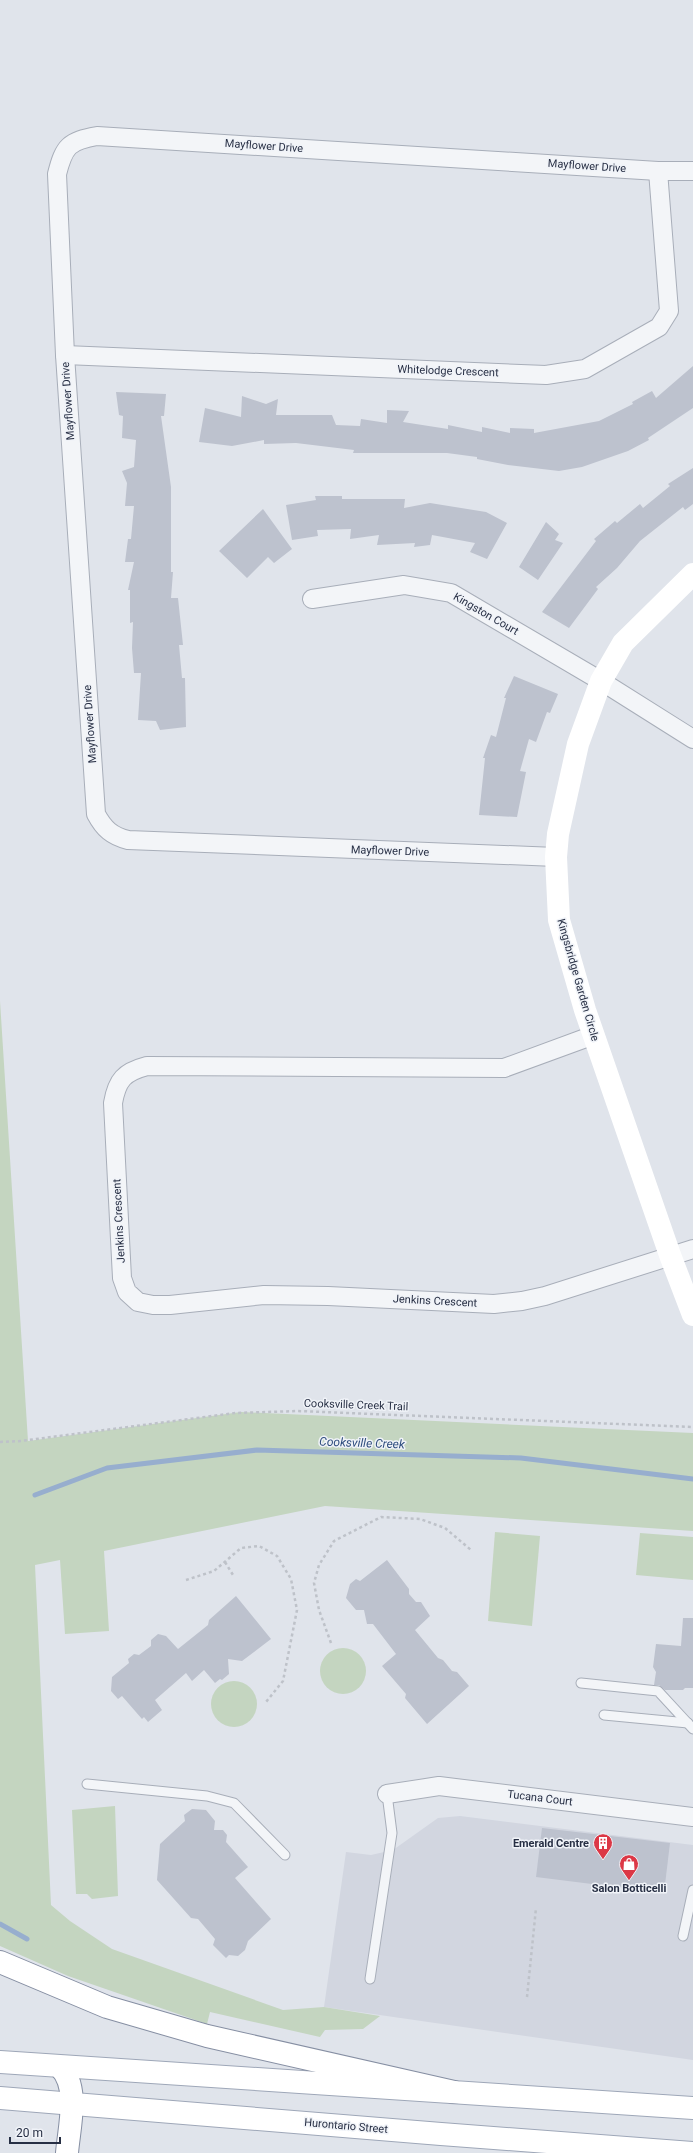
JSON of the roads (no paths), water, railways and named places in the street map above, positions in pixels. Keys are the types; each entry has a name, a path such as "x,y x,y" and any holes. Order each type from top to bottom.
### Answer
{"main road":[{"name":"Kingsbridge Garden Circle","path":"693,574 623,643 601,681 578,744 558,834 556,857 559,920 594,1035 670,1255 693,1315"},
{"path":"0,1962 107,2007 199,2034 454,2092"},
{"path":"0,2062 693,2108"},
{"path":"60,2066 66,2073 71,2084 67,2153"},
{"name":"Hurontario Street","path":"0,2098 71,2102 433,2134 693,2153"}],"street":[{"name":"Mayflower Drive","path":"556,857 128,840 117,837 108,831 96,814 65,355 57,174 61,159 68,147 79,139 97,136 658,171 693,171"},
{"name":"Whitelodge Crescent","path":"65,355 546,375 585,369 659,328 669,311 658,171"},
{"name":"Kingston Court","path":"312,599 404,585 451,593 601,681 693,739"},
{"name":"Jenkins Crescent","path":"594,1035 504,1068 147,1066 133,1070 123,1077 116,1088 113,1103 122,1278 127,1292 138,1302 153,1305 170,1305 264,1295 328,1296 494,1304 522,1301 545,1296 693,1248"},
{"name":"Tucana Court","path":"387,1794 439,1786 693,1818"}],"lane":[{"path":"581,1683 658,1691 690,1726"},
{"path":"604,1715 690,1726"},
{"path":"87,1784 206,1796 234,1803 285,1855"},
{"path":"370,1979 392,1833 387,1794"},
{"path":"683,1936 693,1890"}],"waterway":[{"name":"Cooksville Creek","path":"35,1495 107,1468 257,1450 521,1458 693,1479"},
{"path":"0,1924 27,1939"}],"place":[{"name":"Emerald Centre","path":"603,1860"},
{"name":"Salon Botticelli","path":"629,1881"}]}
